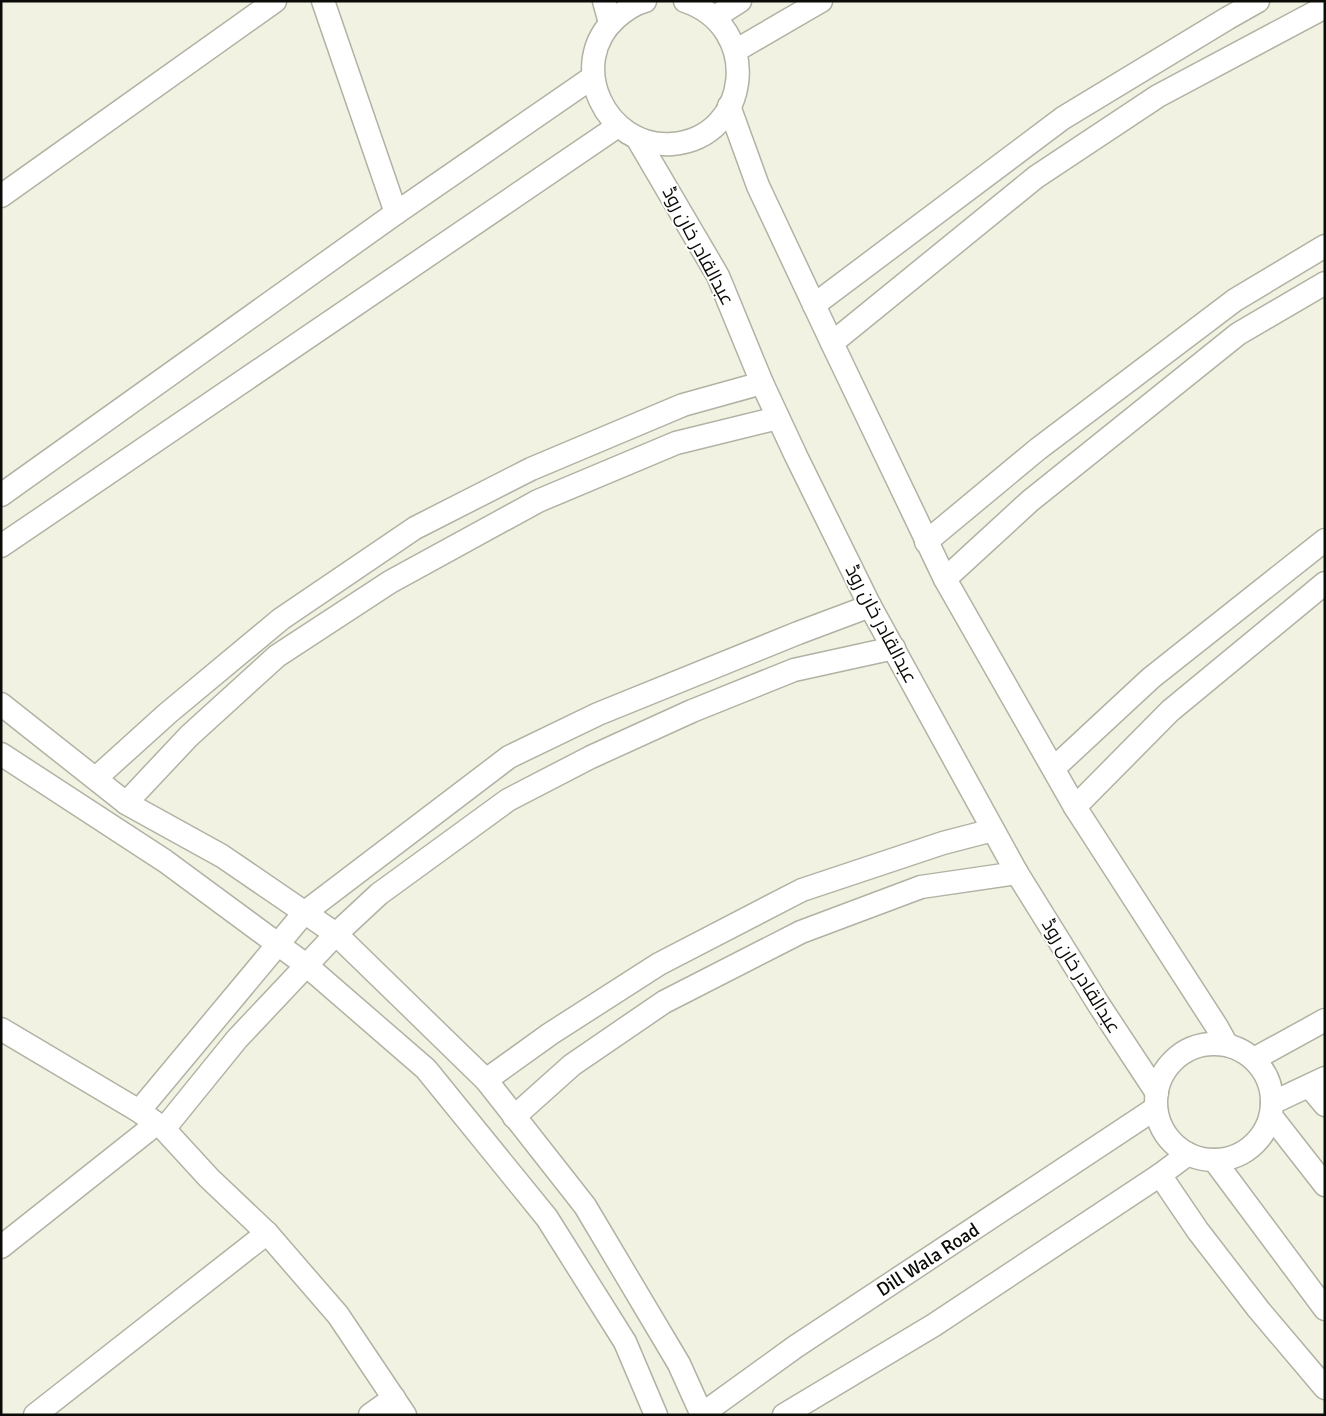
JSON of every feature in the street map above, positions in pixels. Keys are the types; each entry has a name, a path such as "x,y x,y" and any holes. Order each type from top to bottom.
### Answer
{"street":[{"path":"1,196 275,1"},
{"path":"323,1 396,213"},
{"path":"604,1 610,24"},
{"path":"645,1 624,11 610,24 600,40 594,58 593,77 597,95 606,112 618,126 637,138 655,143 672,144 690,140 706,132 719,120 729,106 736,89 738,71 736,51 727,32 715,17 699,6 685,1"},
{"path":"715,17 740,1"},
{"path":"736,51 821,1"},
{"path":"814,305 1062,118 1258,1"},
{"path":"832,343 1036,177 1158,96 1325,6"},
{"path":"1,495 396,213 593,77"},
{"path":"729,106 758,186 945,579 1075,807 1207,1010 1227,1045"},
{"path":"1,546 618,126"},
{"name":"عبدالقادر خان روڈ","path":"637,138 718,276 778,418 870,606 992,830 1157,1100"},
{"path":"926,542 1038,449 1227,306 1325,246"},
{"path":"945,579 1030,501 1238,334 1325,283"},
{"path":"96,778 168,713 280,619 414,528 532,469 682,405 762,383"},
{"path":"126,803 189,736 278,656 390,582 538,501 676,443 778,418"},
{"path":"1054,768 1151,678 1325,540"},
{"path":"1075,807 1170,711 1325,582"},
{"path":"153,1121 277,944 304,913 509,757 598,714 870,606"},
{"path":"1,1246 153,1121 237,1039 336,934 379,894 508,800 591,757 692,711 794,670 894,648"},
{"path":"1,704 126,803 222,856 336,934 486,1080 585,1206 678,1364 702,1415"},
{"path":"1,754 165,861 306,965 426,1069 547,1218 625,1342 656,1415"},
{"path":"486,1080 550,1034 658,964 802,890 943,843 992,830"},
{"path":"514,1117 572,1065 664,1002 801,932 922,887 1017,873"},
{"path":"1254,1059 1325,1020"},
{"path":"3,1034 153,1121 209,1178 268,1233 338,1315 400,1406 370,1415"},
{"path":"1212,1044 1227,1045 1241,1050 1254,1059 1264,1072 1270,1087 1272,1110 1264,1133 1254,1144 1236,1156 1214,1160 1201,1159 1188,1154 1176,1146 1166,1135 1160,1123 1157,1100 1161,1078 1170,1064 1182,1054 1196,1047 1212,1044"},
{"path":"1272,1110 1317,1082 1325,1106"},
{"name":"Dill Wala Road","path":"702,1415 795,1347 1157,1100"},
{"path":"1272,1110 1325,1185"},
{"path":"787,1414 934,1325 1160,1175 1188,1154"},
{"path":"1214,1160 1325,1310"},
{"path":"1160,1175 1198,1231 1253,1303 1325,1388"},
{"path":"35,1415 268,1233"}]}
